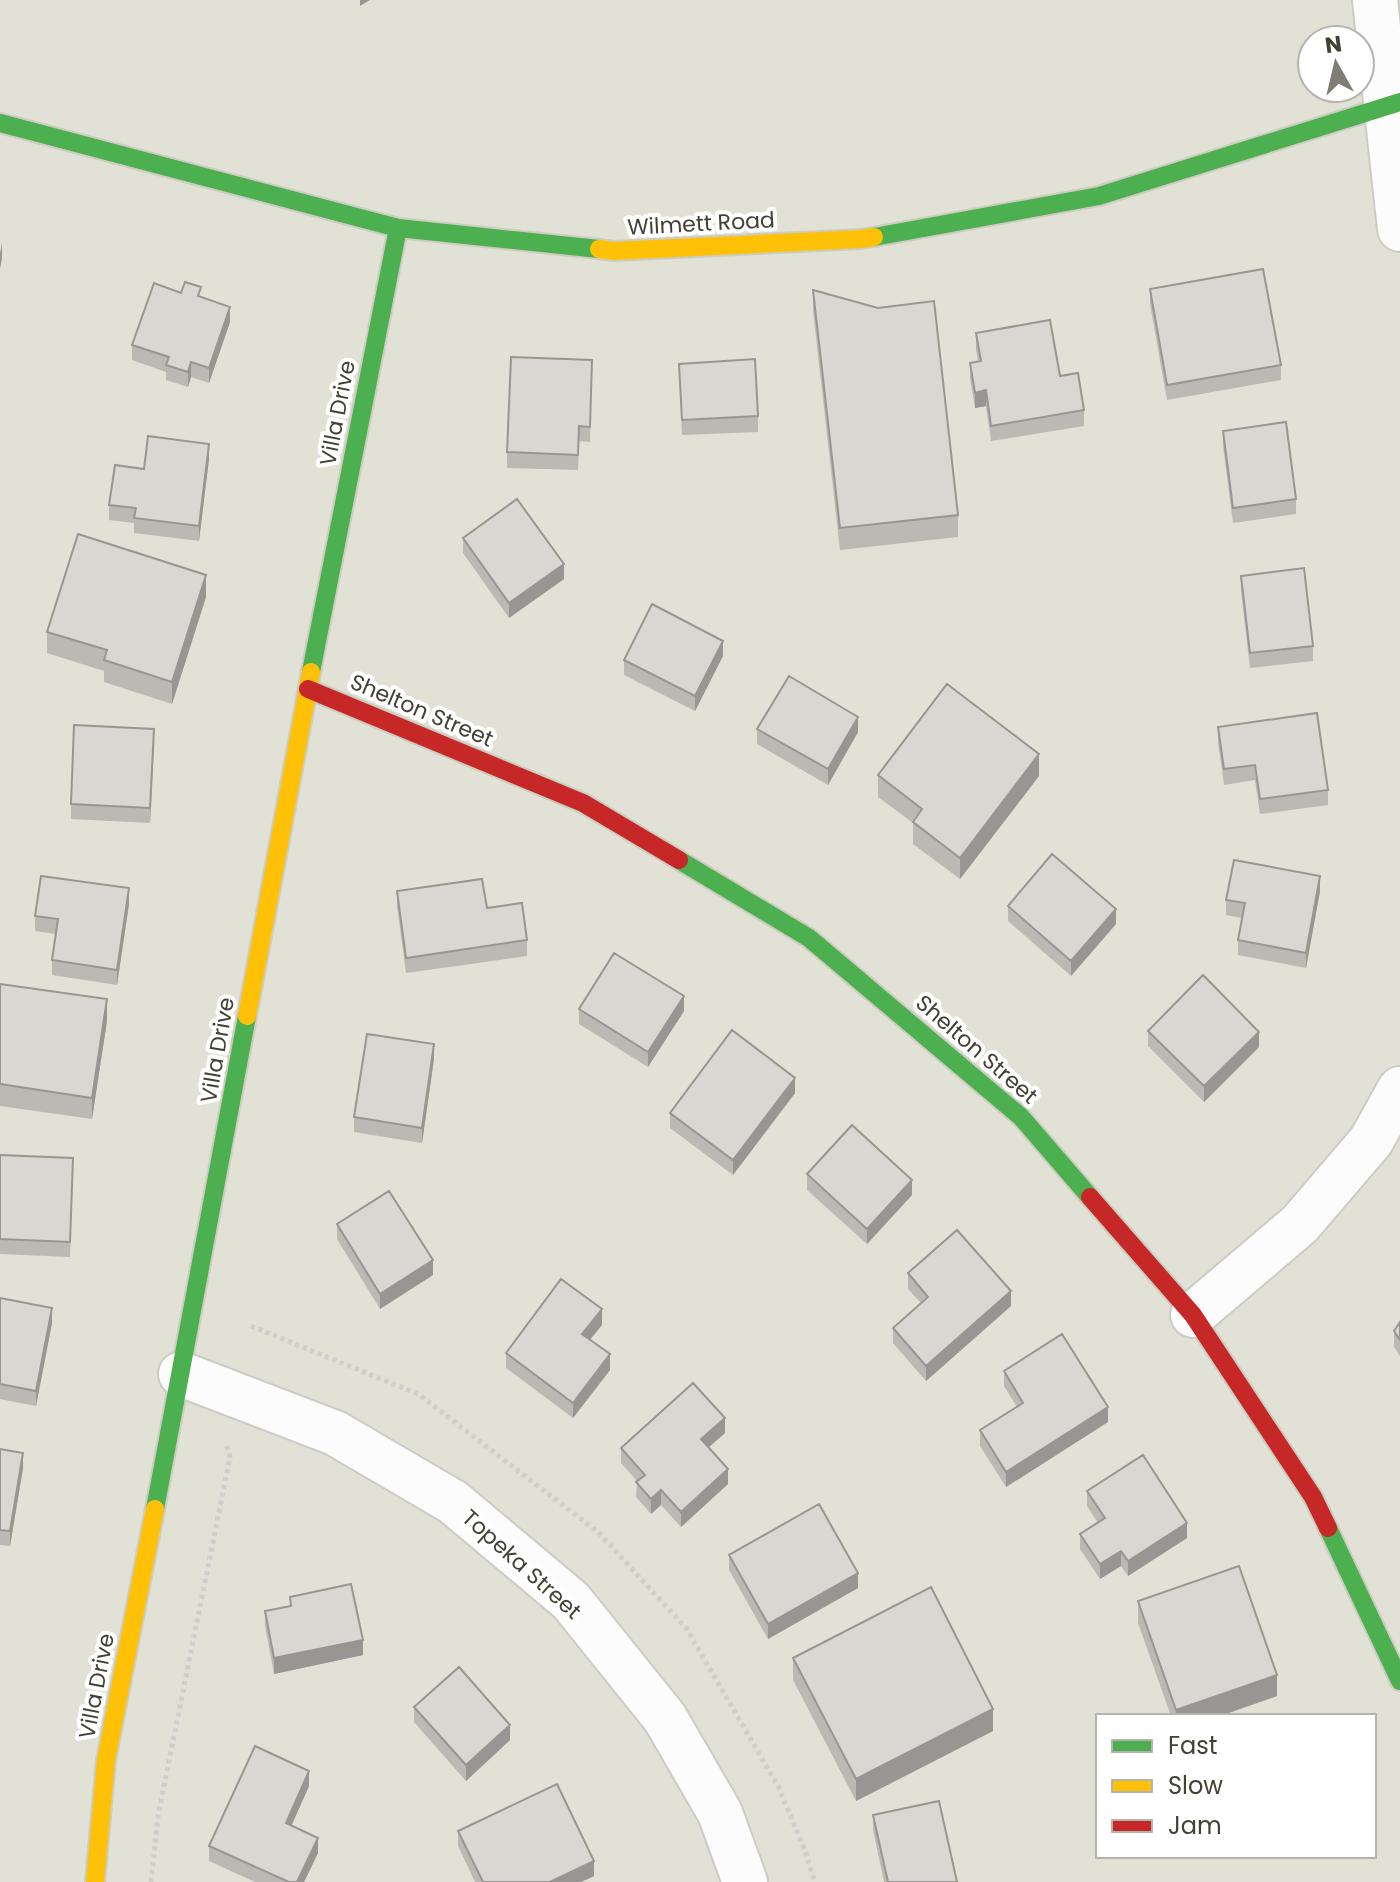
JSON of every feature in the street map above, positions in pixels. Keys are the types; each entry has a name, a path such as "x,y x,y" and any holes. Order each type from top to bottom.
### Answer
{"street":[{"path":"1375,0 1393,104 1400,229"},
{"name":"Wilmett Road","path":"0,123 398,228 614,251 861,239 1099,196 1393,104"},
{"name":"Villa Drive","path":"95,1882 106,1760 398,228"},
{"name":"Shelton Street","path":"308,689 583,803 809,938 1021,1117 1193,1315 1313,1497 1400,1681"},
{"path":"1193,1315 1300,1224 1371,1141 1400,1089"},
{"name":"Topeka Street","path":"181,1374 335,1433 453,1502 571,1601 665,1718 720,1813 745,1882"}],"path":[{"path":"151,1882 158,1816 230,1457 226,1442"}],"shaded area":[{"path":"0,0 1400,0 1400,1882 0,1882"}],"building":[{"path":"1263,269 1281,365 1167,385 1150,289"},
{"path":"185,282 201,287 198,296 230,307 209,368 191,362 188,372 166,365 169,357 132,345 154,283 181,293"},
{"path":"813,290 878,308 934,301 958,515 840,528"},
{"path":"1050,320 1060,376 1078,373 1084,410 991,426 986,390 975,393 970,363 981,361 976,333"},
{"path":"511,357 592,360 590,427 579,426 578,455 507,452"},
{"path":"755,359 758,416 682,420 679,364"},
{"path":"1286,422 1296,499 1233,508 1223,431"},
{"path":"148,436 209,444 199,526 134,518 136,508 109,505 115,465 144,469"},
{"path":"517,499 564,564 509,603 463,538"},
{"path":"78,534 206,575 172,682 104,660 107,650 47,632"},
{"path":"1304,568 1313,646 1250,653 1241,576"},
{"path":"652,604 723,641 695,696 624,660"},
{"path":"789,676 858,717 828,769 757,729"},
{"path":"947,684 1039,754 960,858 913,822 922,809 878,775"},
{"path":"1317,713 1328,790 1260,799 1255,765 1224,769 1218,727"},
{"path":"74,725 154,729 150,808 71,804"},
{"path":"1052,854 1116,909 1071,961 1008,906"},
{"path":"1234,860 1320,876 1306,953 1238,940 1245,903 1226,900"},
{"path":"41,876 129,888 117,970 52,960 58,919 35,916"},
{"path":"482,879 487,908 522,903 527,940 406,958 397,891"},
{"path":"614,953 684,996 648,1052 579,1009"},
{"path":"1203,975 1259,1032 1204,1086 1148,1031"},
{"path":"0,984 107,999 92,1098 0,1084"},
{"path":"732,1030 795,1078 733,1160 670,1113"},
{"path":"367,1034 434,1044 422,1128 354,1117"},
{"path":"852,1125 912,1180 867,1229 807,1174"},
{"path":"0,1155 73,1158 70,1242 0,1239"},
{"path":"389,1191 433,1260 380,1294 337,1224"},
{"path":"957,1230 1011,1291 926,1366 893,1328 928,1297 908,1273"},
{"path":"561,1279 602,1309 582,1334 610,1354 573,1403 506,1353"},
{"path":"0,1298 52,1308 36,1391 0,1384"},
{"path":"1400,1322 1400,1340 1394,1331"},
{"path":"1062,1334 1108,1407 1006,1472 980,1430 1023,1403 1004,1371"},
{"path":"693,1383 725,1418 701,1439 728,1469 681,1512 661,1490 651,1499 636,1482 645,1475 621,1448"},
{"path":"0,1449 23,1453 10,1531 0,1530"},
{"path":"1143,1455 1187,1523 1128,1561 1121,1551 1100,1564 1080,1534 1105,1518 1087,1491"},
{"path":"819,1504 858,1573 768,1624 729,1555"},
{"path":"1239,1566 1277,1675 1176,1710 1138,1601"},
{"path":"351,1584 363,1640 274,1658 265,1611 291,1606 290,1597"},
{"path":"931,1587 993,1709 856,1779 793,1658"},
{"path":"459,1667 510,1725 466,1765 414,1707"},
{"path":"255,1746 309,1771 286,1823 318,1838 297,1882 289,1882 209,1846"},
{"path":"557,1784 594,1861 550,1882 483,1882 458,1831"},
{"path":"939,1801 957,1882 888,1882 873,1815"}],"traffic: fast":[{"path":"874,237 1099,196 1400,102"},
{"path":"0,123 398,228 599,249"},
{"path":"311,672 398,228"},
{"path":"679,860 809,938 1021,1117 1090,1197"},
{"path":"155,1509 247,1016"},
{"path":"1328,1528 1400,1681"}],"traffic: slow":[{"path":"599,249 614,251 874,237"},
{"path":"247,1016 311,672"},
{"path":"95,1882 106,1760 155,1509"}],"traffic: jam":[{"path":"308,689 583,803 679,860"},
{"path":"1090,1197 1193,1315 1313,1497 1328,1528"}]}
